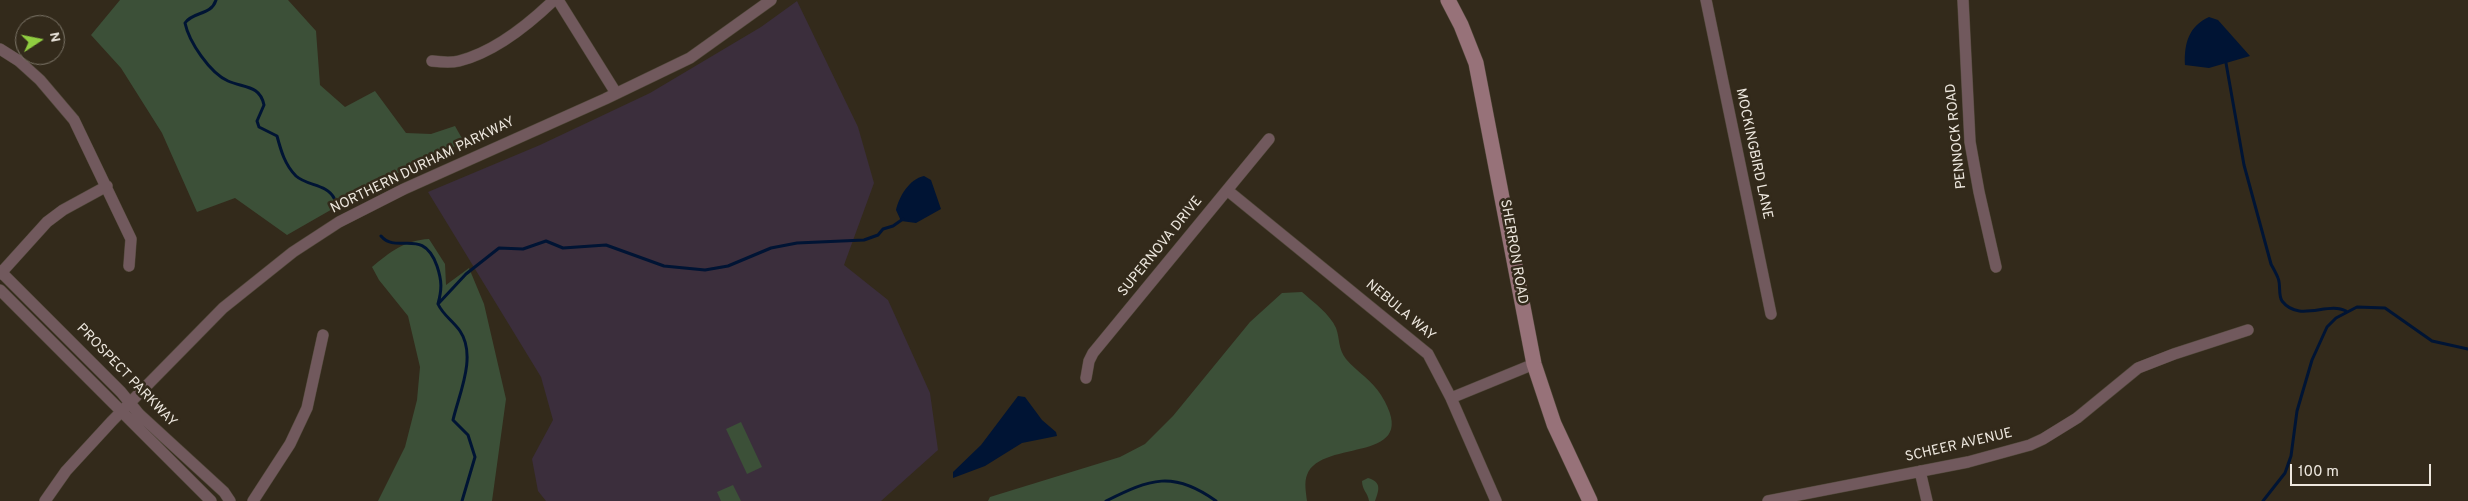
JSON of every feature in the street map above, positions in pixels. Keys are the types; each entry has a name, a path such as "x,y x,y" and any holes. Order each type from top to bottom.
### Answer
{"main road":[{"name":"SHERRON ROAD","path":"1448,0 1461,25 1476,63 1534,364 1554,424 1590,501"}],"street":[{"path":"432,61 457,62 475,56 516,32 556,0 616,93"},
{"name":"NORTHERN DURHAM PARKWAY","path":"45,501 66,471 223,308 269,270 320,234 404,189 690,58 771,0"},
{"name":"MOCKINGBIRD LANE","path":"1706,0 1771,314"},
{"name":"PENNOCK ROAD","path":"1963,0 1970,142 1996,268"},
{"path":"2,53 20,62 40,80 70,114 84,138 131,239 129,266"},
{"name":"SUPERNOVA DRIVE","path":"1086,378 1089,361 1093,354 1270,139"},
{"path":"1,272 47,222 63,210 107,186"},
{"name":"NEBULA WAY","path":"1227,190 1421,347 1433,362 1451,398 1496,501"},
{"name":"PROSPECT PARKWAY","path":"1,272 122,392 125,408 211,501"},
{"name":"PROSPECT PARKWAY","path":"0,290 125,408 224,492 230,501"},
{"name":"SCHEER AVENUE","path":"1768,501 1995,456 2043,439 2077,418 2138,368 2248,330"},
{"path":"252,501 290,444 304,414 315,378 323,335"},
{"path":"1451,398 1534,364"},
{"path":"1920,471 1927,501"}],"shaded area":[{"path":"797,1 858,127 874,183 844,265 888,300 930,393 938,450 881,501 546,501 538,491 532,459 553,420 541,377 428,192 540,145 650,93 761,27"}],"green space":[{"path":"120,0 288,0 316,31 320,85 345,107 375,91 406,133 431,134 455,126 464,142 383,180 287,235 235,198 197,212 162,133 121,68 91,35"},
{"path":"429,239 445,264 446,285 469,268 484,304 506,399 492,501 378,501 405,447 417,400 420,367 408,316 379,280 372,267 405,244"},
{"path":"1302,292 1330,318 1336,328 1343,355 1350,364 1369,380 1381,395 1391,417 1390,432 1381,441 1331,456 1316,464 1306,478 1307,501 988,501 990,497 1120,457 1145,444 1173,416 1250,322 1282,293"},
{"path":"741,422 762,467 747,474 726,429"},
{"path":"1368,478 1376,482 1378,487 1375,501 1369,501 1363,487 1362,481"},
{"path":"733,485 741,501 721,501 717,492"}],"water":[{"path":"2209,17 2218,20 2250,56 2209,68 2185,65 2187,43 2192,30"},
{"path":"924,176 931,180 941,209 916,223 901,221 896,210 902,194 909,185"},
{"path":"1018,396 1025,397 1042,420 1056,432 1057,436 1022,443 985,466 953,478 953,472 981,445"}],"waterway":[{"path":"216,0 210,9 188,19 185,23 196,48 221,77 255,90 259,94 264,105 257,121 259,127 277,136 286,162 296,176 327,190 334,198"},
{"path":"2226,63 2244,165 2271,264 2279,281 2281,299 2289,307 2297,310 2331,308 2346,311"},
{"path":"438,304 466,274 499,248 523,249 546,241 563,248 606,245 664,266 705,270 728,266 771,248 797,243 864,240 878,235 883,229 893,226 903,219"},
{"path":"381,236 387,241 395,243 417,244 425,247 431,254 441,281 438,304 460,331 465,341 467,363 453,420 468,435 475,457 462,501"},
{"path":"2263,501 2285,473 2291,456 2297,411 2312,360 2327,327 2336,318 2357,307 2385,308 2432,341 2468,349"},
{"path":"1106,501 1136,487 1161,481 1187,485 1201,491 1216,501"}]}
